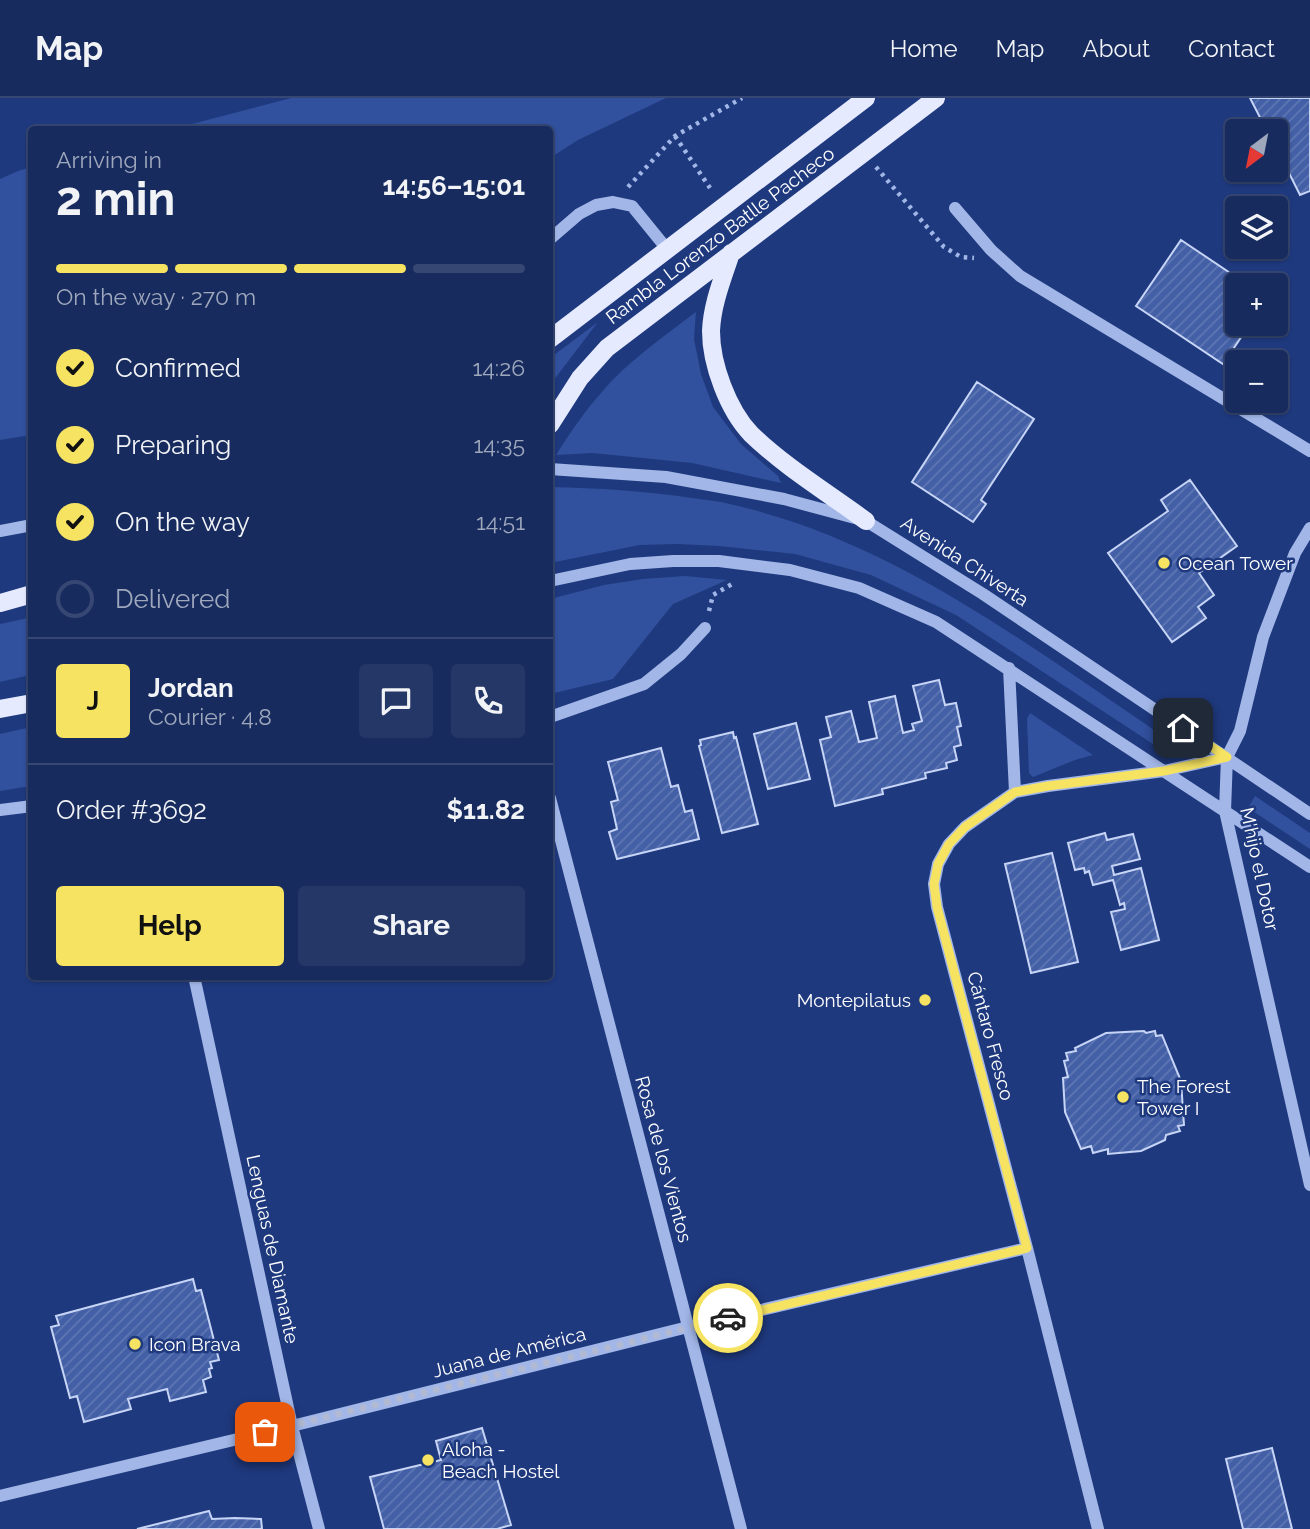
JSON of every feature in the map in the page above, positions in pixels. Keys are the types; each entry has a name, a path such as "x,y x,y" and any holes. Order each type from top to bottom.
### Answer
{"main road":[{"name":"Rambla Lorenzo Batlle Pacheco","path":"553,337 866,98"},
{"name":"Rambla Lorenzo Batlle Pacheco","path":"553,420 580,378 607,348 936,98"},
{"path":"731,253 715,306 711,331 717,372 736,414 750,433 788,465 866,521"},
{"path":"0,603 28,595"},
{"path":"0,709 28,703"}],"street":[{"path":"553,236 579,214 596,205 613,202 632,206 667,249"},
{"path":"955,208 990,250 1020,276 1310,451"},
{"name":"Avenida Chiverta","path":"553,469 666,477 784,499 866,521 983,594 1310,814"},
{"path":"0,531 28,525"},
{"name":"M'hijo el Dotor","path":"1310,528 1295,553 1263,637 1240,731 1227,757 1226,811 1310,1185"},
{"path":"553,580 630,564 719,561 790,569 859,588 936,622 1310,867"},
{"path":"553,716 644,684 681,654 705,628"},
{"path":"1009,668 1015,792"},
{"name":"Cántaro Fresco","path":"1098,1529 937,907 934,884 938,864 949,844 965,827 1015,792 1164,771 1227,757"},
{"path":"0,810 28,806"},
{"name":"Rosa de los Vientos","path":"553,810 741,1529"},
{"name":"Lenguas de Diamante","path":"195,980 292,1426 318,1529"},
{"name":"Juana de América","path":"0,1496 688,1327 1027,1248"}],"path":[{"path":"613,202 675,136 742,98"},
{"path":"675,136 710,188"},
{"path":"864,152 944,247 961,257 974,258 990,250"},
{"path":"705,628 713,595 762,566"}],"shaded area":[{"path":"291,98 666,98 578,140 553,156 553,126 184,126"},
{"path":"28,168 28,435 0,440 0,179"},
{"path":"696,312 694,339 701,374 713,407 741,444 778,476 781,483 692,463 593,453 556,455 583,415 611,381"},
{"path":"598,322 553,381 553,356"},
{"path":"553,487 639,492 724,503 793,522 849,544 904,570 957,600 1160,734 1153,744 956,615 871,575 795,554 719,546 640,545 553,562"},
{"path":"685,576 727,580 673,604 613,679 553,693 553,598 604,585"},
{"path":"28,618 28,675 0,682 0,624"},
{"path":"1030,713 1093,755 1033,777 1029,773 1027,719"},
{"path":"28,728 28,786 0,791 0,734"},
{"path":"1255,796 1310,833 1310,849 1248,808"}],"building":[{"path":"1250,98 1310,98 1310,191 1300,195 1288,171 1288,119 1261,119"},
{"path":"1181,240 1230,273 1225,273 1225,336 1242,336 1232,350 1225,350 1223,364 1136,306"},
{"path":"977,382 1034,419 981,500 986,504 973,522 912,482"},
{"name":"Ocean Tower","path":"1190,480 1237,546 1199,573 1214,595 1198,607 1206,618 1172,642 1108,553 1168,511 1161,500"},
{"path":"939,680 945,705 956,703 961,726 957,727 961,745 954,747 957,760 946,763 947,768 925,773 926,778 882,789 883,794 835,806 820,740 831,737 826,717 851,711 859,742 877,738 869,702 895,696 903,733 914,730 912,724 922,721 913,686"},
{"path":"796,723 810,779 768,789 754,734"},
{"path":"733,732 758,824 722,833 699,746 700,740"},
{"path":"661,748 671,787 678,785 685,812 692,810 699,839 617,859 609,832 617,829 611,802 618,800 608,762"},
{"path":"1105,833 1107,840 1133,834 1140,859 1112,866 1114,875 1141,868 1159,940 1121,950 1111,912 1125,909 1124,903 1120,905 1113,880 1093,885 1089,871 1085,873 1084,868 1075,870 1068,843"},
{"path":"1052,853 1078,962 1031,973 1005,864"},
{"name":"The Forest Tower I","path":"1155,1031 1156,1036 1162,1035 1181,1081 1184,1125 1178,1126 1180,1131 1166,1135 1165,1140 1141,1151 1108,1154 1108,1149 1093,1153 1091,1146 1081,1149 1065,1112 1063,1078 1068,1077 1064,1061 1068,1060 1066,1053 1076,1051 1075,1048 1106,1033"},
{"name":"Icon Brava","path":"193,1279 196,1291 201,1290 219,1360 210,1362 211,1377 203,1380 206,1392 170,1401 167,1389 128,1399 131,1409 84,1422 77,1396 70,1398 51,1327 59,1325 56,1316"},
{"path":"482,1428 511,1525 497,1529 384,1529 370,1477 441,1460 436,1441"},
{"path":"1272,1448 1292,1529 1243,1529 1226,1459"},
{"path":"209,1511 212,1519 261,1519 262,1529 137,1529"}],"way so far":[{"path":"265,1432 728,1318"}],"place":[{"name":"Ocean Tower","path":"1164,563"},
{"name":"Montepilatus","path":"925,1000"},
{"name":"The Forest Tower I","path":"1123,1097"},
{"name":"Icon Brava","path":"135,1344"},
{"name":"Aloha - Beach Hostel","path":"428,1460"}],"route":[{"path":"728,1318 1027,1248 937,907 934,884 938,864 949,844 965,827 1015,792 1164,771 1227,757 1183,728"}]}
